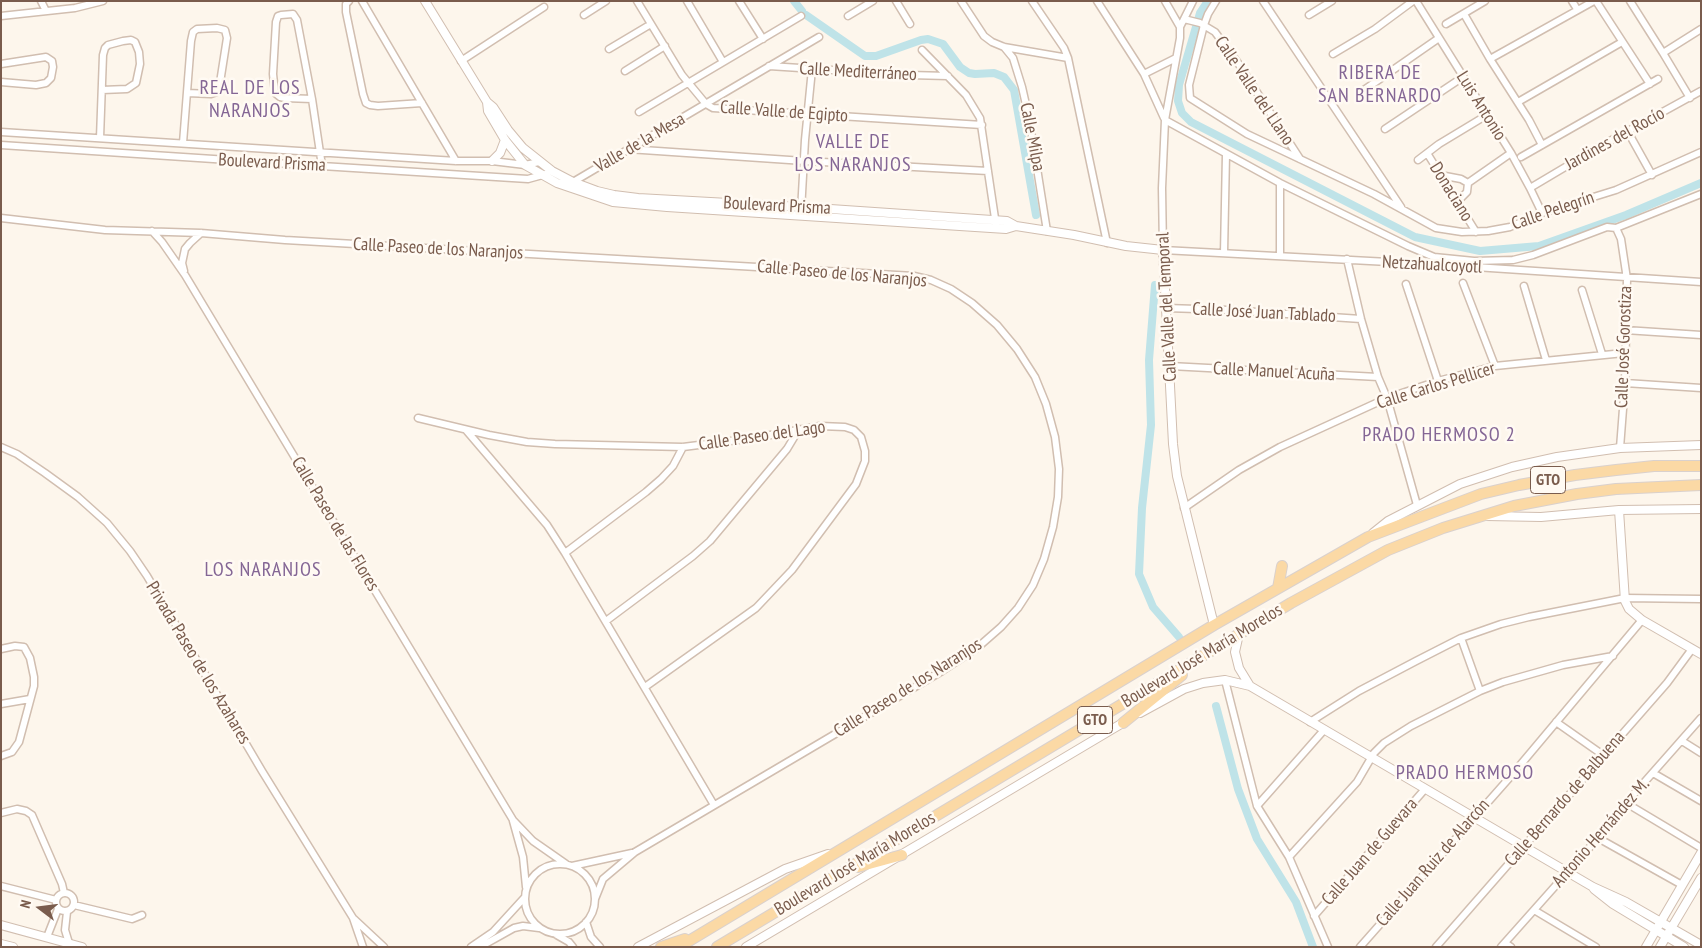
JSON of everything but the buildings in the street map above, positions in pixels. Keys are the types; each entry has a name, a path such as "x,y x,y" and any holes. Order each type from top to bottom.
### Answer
{"main road":[{"name":"GTO","path":"1368,537 1481,494 1565,477 1616,470 1654,466 1701,466"},
{"name":"Boulevard José María Morelos","path":"717,947 1212,650 1379,554 1434,531 1514,506 1616,489 1701,485"},
{"name":"Boulevard José María Morelos","path":"679,947 1214,625 1368,537"},
{"path":"1278,588 1282,566"},
{"path":"1123,723 1212,650"},
{"path":"845,870 902,855"},
{"path":"661,947 698,935"}],"street":[{"path":"41,1 46,11"},
{"path":"1,16 75,8 103,1"},
{"path":"348,1 346,12 362,94 366,103 378,106 422,103"},
{"path":"362,1 456,161"},
{"path":"425,1 487,102 493,107 515,139 539,162 552,171"},
{"path":"584,15 606,1"},
{"path":"637,1 682,75 706,104"},
{"path":"687,1 723,62"},
{"path":"739,1 764,39"},
{"path":"848,16 873,1"},
{"path":"896,1 910,24"},
{"path":"961,1 984,36 992,42 1004,47 1068,58"},
{"path":"1032,1 1064,48 1068,58 1107,242"},
{"name":"Calle Valle del Temporal","path":"1098,1 1144,74 1165,120 1162,188 1163,250 1173,444 1184,508 1214,625"},
{"path":"1165,1 1180,27"},
{"path":"1193,1 1180,27 1165,120 1280,183 1434,257 1474,261 1518,259 1606,227 1616,228 1701,194"},
{"path":"1184,19 1204,25 1216,1"},
{"path":"1263,1 1402,208"},
{"path":"1309,15 1332,1"},
{"path":"1333,54 1375,29 1415,1"},
{"name":"Luis Antonio","path":"1415,1 1511,153 1542,213"},
{"path":"1446,24 1485,1"},
{"path":"1572,1 1577,9"},
{"path":"1490,59 1577,9 1595,1 1650,84"},
{"path":"1631,2 1690,98"},
{"path":"460,60 544,7"},
{"path":"312,99 285,98 275,92 273,74 278,16 293,14 296,20 312,99 322,166"},
{"path":"1464,14 1542,145"},
{"path":"639,112 801,16"},
{"path":"609,49 651,24"},
{"name":"Calle Valle del Llano","path":"1204,25 1215,32 1225,44 1301,160"},
{"name":"Calle Pelegrín","path":"1204,25 1189,85 1190,98 1247,134 1402,208 1436,228 1449,231 1476,232 1510,227 1542,213 1616,190 1701,152"},
{"path":"183,143 187,93 193,32 197,29 217,28 225,30 227,38 220,90 211,94 187,93"},
{"path":"1663,53 1701,29"},
{"name":"Valle de la Mesa","path":"574,182 819,37"},
{"path":"1364,90 1439,38"},
{"path":"100,138 103,55 105,48 113,43 123,41 131,40 135,42 139,52 140,64 136,83 127,89 102,90"},
{"path":"1518,102 1622,42"},
{"path":"625,71 665,46"},
{"name":"Calle Milpa","path":"1004,47 1013,58 1022,87 1031,128 1048,231"},
{"path":"922,50 973,104 980,118 995,224"},
{"path":"1,64 46,57 52,61 53,67 51,78 46,83 36,85 1,82"},
{"path":"1144,74 1176,58"},
{"name":"Calle Mediterráneo","path":"768,66 948,76"},
{"path":"801,211 807,114 812,69"},
{"path":"1385,129 1463,77"},
{"path":"1522,157 1658,79"},
{"name":"Jardines del Rocío","path":"1530,188 1599,147 1701,92"},
{"path":"487,102 488,111 505,140 525,165 543,176"},
{"name":"Calle Valle de Egipto","path":"706,104 718,109 982,126"},
{"path":"1418,160 1439,144 1487,115"},
{"name":"Boulevard Prisma","path":"1,132 456,161 492,161 525,165 539,162"},
{"path":"1628,132 1652,175"},
{"path":"492,161 500,153 505,140"},
{"name":"Boulevard Prisma","path":"1,145 528,178 543,176 552,171 574,182 614,195 801,211 995,224 1006,229 1016,226 1142,249 1163,250"},
{"path":"628,149 988,171"},
{"name":"Donaciano","path":"1427,153 1476,232"},
{"path":"1458,201 1467,192 1468,183 1511,153"},
{"path":"1224,253 1226,154"},
{"path":"1440,175 1461,179 1468,183"},
{"name":"Boulevard Prisma","path":"543,176 568,187 613,202 667,207 801,211"},
{"path":"1280,183 1280,256"},
{"name":"Calle Paseo de los Naranjos","path":"1,218 105,230 201,233 285,240 914,276 931,280 951,289 972,303 997,325 1017,349 1035,377 1046,404 1055,437 1059,469 1058,497 1053,527 1044,559 1033,585 1018,608 1001,627 977,648 890,702 635,852 603,879 595,898"},
{"name":"Calle José Gorostiza","path":"1616,228 1621,239 1627,278 1624,353 1625,383 1620,448"},
{"name":"Calle Paseo de las Flores","path":"152,231 185,275 513,820 533,842 569,865"},
{"path":"185,275 182,262 185,249 201,233"},
{"name":"Netzahualcoyotl","path":"1163,250 1701,282"},
{"path":"1347,260 1361,319 1378,377 1387,398 1417,506"},
{"path":"1462,283 1495,366"},
{"path":"1406,284 1438,381"},
{"path":"1524,286 1546,360"},
{"path":"1582,290 1602,354"},
{"name":"Calle José Juan Tablado","path":"1166,308 1361,319"},
{"path":"1625,330 1701,335"},
{"name":"Calle Carlos Pellicer","path":"1184,508 1239,470 1280,447 1387,398 1438,381 1495,366 1624,353"},
{"name":"Calle Manuel Acuña","path":"1170,366 1378,377"},
{"path":"1625,383 1701,388"},
{"name":"Calle Paseo del Lago","path":"418,418 528,442 683,447 754,438 820,426 839,426 854,430 861,437 865,450 865,461 856,484 792,570 756,608 645,687"},
{"path":"606,620 693,556 710,541 731,518 786,449 799,429"},
{"path":"466,430 547,526 566,553 714,805"},
{"path":"1368,537 1388,521 1460,484 1512,467 1557,457 1620,448 1701,445"},
{"name":"Privada Paseo de los Azahares","path":"1,447 31,464 78,497 107,523 130,551 147,576 262,771 353,918 363,947"},
{"path":"566,553 646,492 673,466 683,447"},
{"path":"1484,516 1542,517 1619,510 1701,509"},
{"path":"1619,510 1625,598 1629,609 1642,620 1701,654"},
{"path":"1310,722 1374,683 1461,638 1501,624 1625,598 1701,599"},
{"name":"Calle Juan Ruiz de Alarcón","path":"1360,947 1613,656 1642,620"},
{"path":"1239,634 1235,652 1239,668 1250,686 1593,887 1620,899 1701,945"},
{"path":"1461,638 1480,691"},
{"path":"1,649 16,646 24,647 27,650 34,676 34,686 19,742 12,752 1,756"},
{"name":"Calle Bernardo de Balbuena","path":"1436,947 1667,683 1692,649"},
{"path":"1289,857 1357,782 1374,753 1384,743 1411,726 1480,691 1503,682 1563,665 1613,656"},
{"path":"1224,680 1257,806 1289,857 1328,947"},
{"name":"Boulevard José María Morelos","path":"746,947 1123,723 1184,690 1203,683 1224,680 1250,686"},
{"path":"1,704 30,699"},
{"name":"Antonio Hernández M.","path":"1503,945 1701,718"},
{"path":"1556,722 1603,755"},
{"path":"1257,806 1324,730"},
{"path":"1682,741 1701,753"},
{"path":"1653,773 1701,801"},
{"name":"Calle Juan de Guevara","path":"1314,916 1425,789"},
{"path":"1626,803 1701,848"},
{"path":"1,813 17,810 26,811 32,815 62,884 64,893 73,898 74,905 67,912 65,930 69,943"},
{"name":"Calle Paseo de las Flores","path":"513,820 523,857 526,889"},
{"path":"1598,838 1682,885"},
{"name":"Calle Paseo de los Naranjos","path":"569,865 635,852"},
{"path":"638,947 785,869 835,852"},
{"path":"1646,947 1701,853"},
{"path":"539,928 527,911 526,889 535,874 549,865 569,865 580,870 591,882 595,898 592,911 586,922 572,932 554,934"},
{"path":"1660,947 1701,878"},
{"path":"1,886 56,900"},
{"path":"1593,887 1601,896 1684,947"},
{"path":"56,900 64,893"},
{"path":"471,947 493,932 525,897"},
{"path":"47,937 58,909 56,900"},
{"path":"74,905 132,919 142,915"},
{"path":"58,909 67,912"},
{"path":"1534,910 1596,947"},
{"name":"Privada Paseo de los Azahares","path":"353,918 384,947"},
{"path":"586,922 591,937 600,947"},
{"path":"1,925 82,947"},
{"path":"480,947 514,928 523,926 539,928 554,934 569,942 573,947"},
{"path":"1,944 13,947"},
{"path":"1503,945 1511,947"}],"waterway":[{"path":"794,1 802,11"},
{"path":"1208,1 1200,13 1179,85 1178,101 1182,113 1191,122 1415,237 1480,251 1539,246 1626,215 1701,183"},
{"path":"806,15 865,56 876,56 928,39 943,44 960,67 969,73 994,73 1004,77 1014,90 1036,215"},
{"path":"1155,285 1149,360 1151,425 1142,508 1139,574 1153,607 1179,637"},
{"path":"1216,706 1238,789 1257,839 1296,902 1313,947"}],"district":[{"name":"RIBERA DE SAN BERNARDO","path":"1380,84"},
{"name":"REAL DE LOS NARANJOS","path":"250,100"},
{"name":"VALLE DE LOS NARANJOS","path":"853,154"},
{"name":"PRADO HERMOSO 2","path":"1439,435"},
{"name":"LOS NARANJOS","path":"263,570"},
{"name":"PRADO HERMOSO","path":"1465,773"}]}
